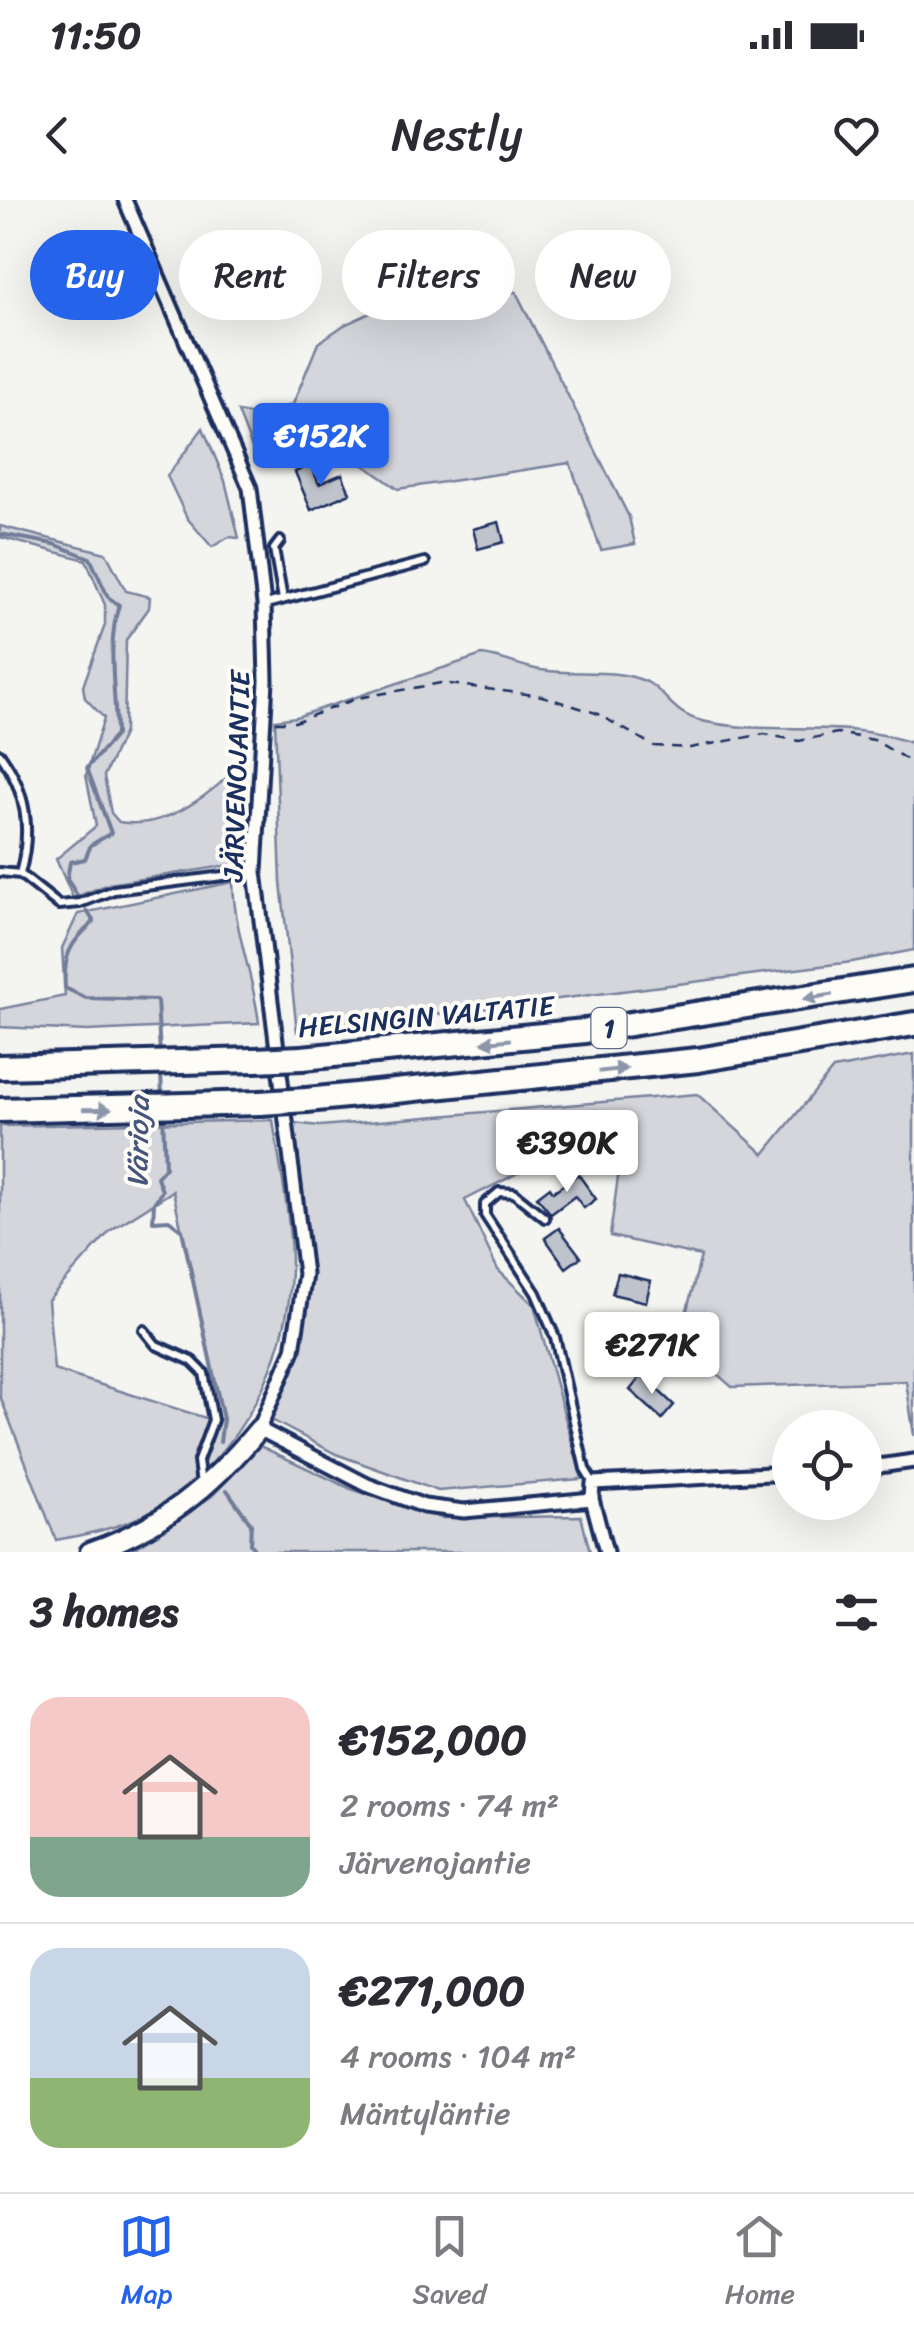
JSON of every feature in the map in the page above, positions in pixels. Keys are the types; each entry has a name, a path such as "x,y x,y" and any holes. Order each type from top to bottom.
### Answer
{"highway":[{"name":"HELSINGIN VALTATIE","path":"0,1066 302,1058 638,1024 914,980"},
{"name":"1","path":"0,1110 307,1100 698,1060 914,1024"}],"street":[{"name":"JÄRVENOJANTIE","path":"125,200 250,488 264,604 255,872 305,1274 293,1350 259,1429"},
{"path":"90,1552 164,1520 202,1491 259,1429 367,1485 424,1506 464,1511 592,1499"},
{"path":"882,1466 914,1461"},
{"path":"606,1552 592,1499 594,1483 772,1474"}],"lane":[{"path":"280,540 274,550 283,599"},
{"path":"264,604 424,562"},
{"path":"0,754 15,775 24,800 28,842 20,874"},
{"path":"0,872 20,874 59,906 114,890 255,872"},
{"path":"545,1218 514,1193 499,1192 485,1204 485,1216 536,1293 555,1336 585,1470 594,1483"},
{"path":"144,1330 156,1345 192,1360 204,1373 212,1420 198,1460 202,1491"}],"path":[{"path":"263,723 295,722 358,698 441,683 542,696 596,713 654,746 690,748 764,734 799,742 836,733 874,740 914,764"}],"shaded area":[{"path":"516,292 629,517 635,544 601,550 570,463 398,489 325,438 257,461 238,412 264,417 293,404 318,343 355,320 515,320"},
{"path":"203,428 225,481 239,538 229,537 212,547 187,518 167,476"},
{"path":"0,526 106,553 126,591 150,597 149,608 126,640 124,732 104,776 111,813 119,822 136,823 171,815 204,796 244,760 238,864 109,884 73,898 56,859 96,826 86,775 104,718 85,698 83,686 105,625 105,605 86,560 0,537"},
{"path":"482,655 541,670 634,677 653,686 683,713 702,721 755,728 861,731 914,744 914,950 852,962 297,1032 281,882 275,720 296,717"},
{"path":"233,882 259,1023 87,1031 0,1027 0,1009 65,996 62,948 78,914"},
{"path":"914,1054 914,1436 906,1381 732,1387 679,1341 701,1256 610,1236 626,1118 465,1200 498,1270 534,1305 582,1479 438,1491 336,1454 268,1418 299,1340 309,1273 305,1204 293,1123 320,1126 697,1094 764,1154 833,1069"},
{"path":"273,1120 288,1214 291,1271 281,1339 270,1371 237,1432 216,1459 164,1504 126,1523 56,1540 0,1396 0,1126","holes":["173,1191 223,1419 212,1420 54,1370 48,1300 111,1230"]},
{"path":"260,1446 351,1489 441,1518 581,1516 590,1552 130,1552 212,1496"}],"building":[{"path":"311,465 319,484 342,474 350,493 311,510 295,472"},
{"path":"499,522 504,542 478,549 473,529"},
{"path":"578,1174 596,1199 584,1208 575,1196 551,1214 537,1197 550,1187 553,1192"},
{"path":"559,1228 581,1257 566,1268 545,1238"},
{"path":"618,1273 651,1281 646,1302 612,1294"},
{"path":"642,1375 674,1405 662,1419 630,1390"}],"waterway":[{"name":"Värioja","path":"0,534 54,544 90,558 108,597 119,605 112,653 116,735 87,768 111,833 91,845 85,859 70,862 67,879 77,895"},
{"name":"Värioja","path":"87,911 94,922 70,950 65,988 86,998 157,1000 160,1054"},
{"name":"Värioja","path":"161,1069 162,1099"},
{"name":"Värioja","path":"163,1114 165,1168 157,1177 162,1191 154,1203 153,1221 169,1220 182,1230 223,1419 220,1442"},
{"path":"227,1490 251,1524 250,1544 256,1552"}]}
